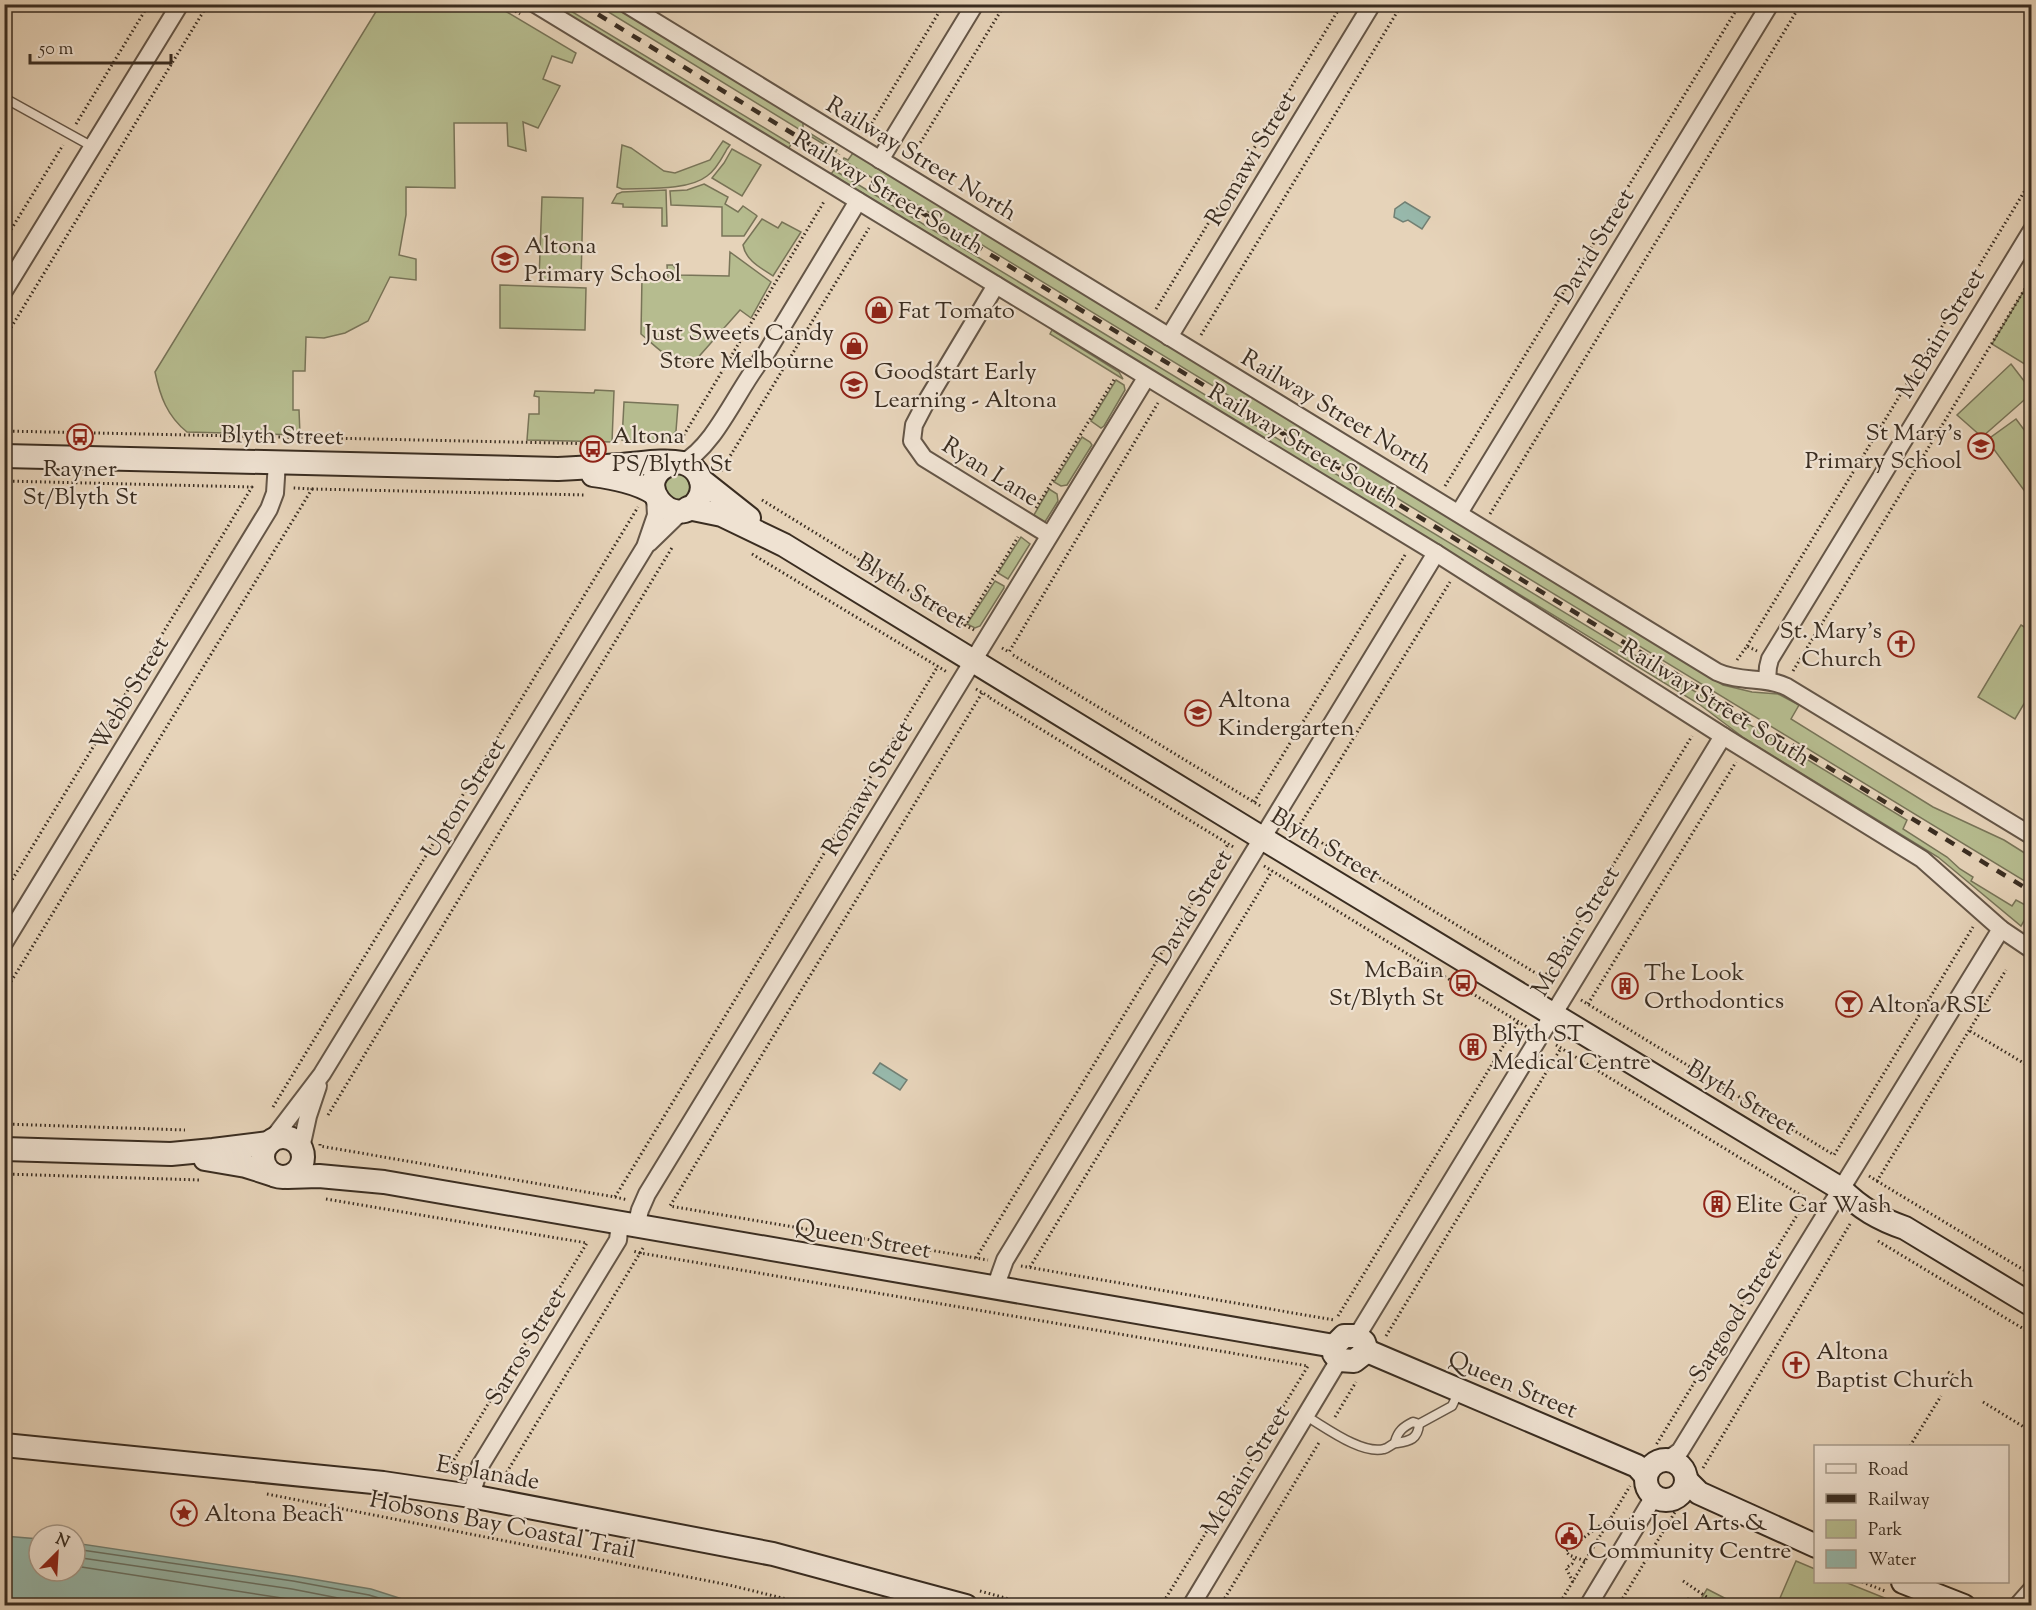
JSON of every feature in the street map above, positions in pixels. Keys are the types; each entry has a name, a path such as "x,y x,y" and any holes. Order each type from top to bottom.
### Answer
{"street":[{"path":"4,291 180,4"},
{"name":"Railway Street South","path":"535,4 996,285 1142,385 1436,553 1723,736 1922,859 2001,929 2031,950"},
{"name":"Railway Street North","path":"626,4 884,153 1463,506 1718,672 1738,679 1767,680 1787,687 2031,836"},
{"path":"884,153 975,4"},
{"name":"Romawi Street","path":"1173,330 1372,4"},
{"name":"David Street","path":"1463,506 1770,4"},
{"path":"686,466 711,436 754,368 765,355 858,201"},
{"name":"McBain Street","path":"1767,680 1770,659 2031,230"},
{"name":"Ryan Lane","path":"996,285 926,402 914,425 912,441 924,458 1049,535"},
{"name":"Romawi Street","path":"628,1224 640,1210 647,1194 1142,385"},
{"name":"Blyth Street","path":"4,456 558,470 650,463 686,466 740,512 784,544 1841,1189 1865,1195 1890,1210 1905,1228 2031,1305"},
{"name":"Webb Street","path":"4,943 261,524 269,509 276,486 277,462"},
{"path":"667,465 686,466 701,494 698,500 685,509 670,510 650,498 657,474 667,465"},
{"name":"Blyth Street","path":"558,470 621,480 644,487 650,498"},
{"name":"Upton Street","path":"270,1142 322,1074 645,547 656,515 650,498"},
{"name":"Blyth Street","path":"685,509 722,515 784,544"},
{"name":"Upton Street","path":"645,547 685,509"},
{"name":"David Street","path":"995,1288 1004,1263 1436,553"},
{"name":"McBain Street","path":"1361,1339 1539,1034 1723,736"},
{"name":"Sargood Street","path":"1588,1605 2001,929"},
{"name":"Upton Street","path":"306,1140 322,1074"},
{"path":"277,1138 306,1140 298,1170 280,1176 265,1166 263,1154 270,1142 277,1138"},
{"name":"Queen Street","path":"306,1140 325,1163 384,1182"},
{"name":"Queen Street","path":"4,1149 171,1154 270,1142"},
{"name":"Queen Street","path":"171,1154 246,1166 280,1176 319,1176 384,1182 995,1288 1336,1358"},
{"name":"Sarros Street","path":"471,1496 480,1466 628,1224"},
{"path":"1336,1358 1344,1336 1361,1339"},
{"name":"Queen Street","path":"1361,1339 1459,1390 1667,1477 1814,1546"},
{"name":"McBain Street","path":"1191,1605 1306,1416 1336,1358"},
{"name":"Esplanade","path":"4,1445 383,1483 471,1496 773,1554 959,1605"},
{"path":"1898,1583 1939,1605"},
{"path":"1908,1583 1964,1605"},
{"path":"2017,1605 2031,1589"}],"lane":[{"path":"4,96 93,147"},
{"path":"1419,1425 1452,1406 1459,1390"},
{"path":"1306,1416 1364,1448 1383,1449 1395,1443 1404,1443 1418,1433 1419,1425"},
{"path":"1395,1443 1397,1433 1405,1426 1413,1422 1419,1425"}],"path":[{"path":"4,339 208,4"},
{"path":"944,4 866,133 884,153 910,159 1005,4"},
{"path":"1342,4 1156,309 1173,330 1200,336 1402,4"},
{"path":"1740,4 1445,486 1463,506 1490,514 1801,4"},
{"path":"830,170 841,151"},
{"path":"1732,661 1739,660 2031,179"},
{"path":"686,466 825,200 816,195"},
{"path":"1747,646 1792,672 2031,277"},
{"path":"757,497 986,639 1009,652 1159,404 1142,385 1116,377 965,625"},
{"path":"4,431 607,444"},
{"path":"4,482 252,487 4,893"},
{"path":"276,486 312,489 592,495"},
{"path":"4,993 312,489"},
{"path":"286,1120 269,1113 650,498"},
{"path":"675,544 306,1140 320,1146 615,1197 938,666"},
{"path":"1254,802 1405,554"},
{"path":"1298,828 1450,582"},
{"path":"1013,655 1834,1155 1977,920"},
{"path":"982,693 670,1206 1335,1320 1361,1339 1383,1340 1561,1048"},
{"path":"990,698 1808,1199 1667,1477 1678,1507 1618,1605"},
{"path":"1544,978 1695,731"},
{"path":"1588,1004 1738,758"},
{"path":"976,1258 1228,844"},
{"path":"1030,1267 1272,871"},
{"path":"2026,925 2031,917"},
{"path":"1877,1181 2006,970"},
{"path":"1335,1320 1518,1022"},
{"path":"1970,1031 2031,1068"},
{"path":"4,1124 188,1130"},
{"path":"1854,1167 2031,1275"},
{"path":"4,1174 201,1180"},
{"path":"1880,1193 1885,1185"},
{"path":"322,1198 615,1246 640,1253 1308,1366 1336,1358 1347,1370 1360,1375 1220,1605"},
{"path":"1828,1210 1858,1229"},
{"path":"1558,1605 1632,1483 1667,1477 1851,1225"},
{"path":"1876,1240 2031,1334"},
{"path":"447,1471 587,1243"},
{"path":"502,1480 640,1253"},
{"path":"1161,1605 1308,1366"},
{"path":"1948,1371 1953,1377 1972,1386"},
{"path":"1911,1445 1941,1396"},
{"path":"1983,1402 2031,1432"},
{"name":"Hobsons Bay Coastal Trail","path":"261,1493 729,1585 815,1605"},
{"path":"1585,1561 1569,1555 1566,1551 1613,1515"},
{"path":"1600,1536 1605,1540"},
{"path":"1573,1582 1566,1568 1572,1564 1575,1557"},
{"path":"1683,1581 1720,1605"}],"green space":[{"path":"380,5 495,5 576,53 572,63 552,56 543,79 560,86 538,128 523,122 526,151 508,146 507,123 454,123 455,188 406,187 406,215 399,255 416,259 416,280 390,277 368,321 345,333 324,338 306,337 305,371 293,371 293,410 299,410 300,435 187,432 174,419 165,405 155,372"},
{"path":"551,5 561,5 791,144 789,148 785,149"},
{"path":"597,5 611,5 803,122 803,129 837,150 836,152"},
{"path":"811,125 1723,685 1752,692 1778,694 1799,705 1791,719 1933,807 2004,840 2031,857 2031,885 843,160 844,158 848,160 853,153 809,126"},
{"path":"723,141 730,145 719,164 699,181 666,188 622,189 617,187 622,145 631,148 664,171 675,173 710,160"},
{"path":"732,149 761,165 742,196 712,178"},
{"path":"834,170 1907,820 1903,829 1947,857 1973,877 1971,881 2012,906 2016,900 2031,908 2021,926 1938,857 1744,738 1699,704 831,174"},
{"path":"704,184 728,197 725,204 738,212 743,206 757,216 744,236 722,236 722,207 671,205 670,191 687,190"},
{"path":"666,190 667,226 662,226 662,208 623,207 623,204 612,203 617,194 622,192"},
{"path":"542,197 583,198 581,282 539,280"},
{"path":"762,219 778,228 782,222 801,232 773,276 751,260 743,245"},
{"path":"730,252 771,282 751,318 740,310 694,362 672,358 641,334 642,277 668,280 667,265 673,265 679,269 679,275 729,276"},
{"path":"2031,279 2031,368 1992,344"},
{"path":"500,285 586,288 585,330 500,328"},
{"path":"1052,330 1119,372 1123,379 1050,334"},
{"path":"2011,364 2031,390 2031,394 1982,437 1957,415"},
{"path":"1116,380 1124,385 1125,390 1101,428 1091,421"},
{"path":"595,390 614,391 612,442 527,440 529,414 539,414 539,397 534,396 535,391 594,393"},
{"path":"624,402 678,405 676,431 668,441 622,440"},
{"path":"2016,419 2031,439 2031,489 2026,493 1987,440"},
{"path":"1082,437 1092,445 1067,485 1061,486 1054,482"},
{"path":"677,474 686,478 690,487 686,496 677,500 668,496 664,487 668,478"},
{"path":"1049,489 1057,494 1058,501 1043,525 1031,520"},
{"path":"1021,537 1030,544 1008,579 998,573"},
{"path":"995,581 1004,588 980,626 975,628 967,624"},
{"path":"2021,625 2031,631 2031,692 2015,719 1978,697"},
{"path":"1796,1561 1814,1569 1814,1583 1847,1583 1902,1605 1777,1605"},
{"path":"1707,1589 1738,1605 1683,1605 1688,1598 1698,1604"}],"water":[{"path":"1405,202 1430,217 1422,229 1408,220 1403,222 1394,217 1395,209"},
{"path":"880,1063 907,1080 900,1090 873,1073"},
{"path":"4,1536 27,1538 27,1583 87,1583 87,1545 371,1589 421,1605 5,1605"}],"railway":[{"path":"581,4 2032,892"}],"place":[{"name":"Altona Primary School","path":"505,259"},
{"name":"Fat Tomato","path":"879,310"},
{"name":"Just Sweets Candy Store Melbourne","path":"854,346"},
{"name":"Goodstart Early Learning - Altona","path":"854,385"},
{"name":"Rayner St/Blyth St","path":"80,437"},
{"name":"St Mary's Primary School","path":"1981,446"},
{"name":"Altona PS/Blyth St","path":"593,449"},
{"name":"St. Mary's Church","path":"1901,644"},
{"name":"Altona Kindergarten","path":"1198,713"},
{"name":"McBain St/Blyth St","path":"1463,983"},
{"name":"The Look Orthodontics","path":"1625,986"},
{"name":"Altona RSL","path":"1849,1004"},
{"name":"Blyth ST Medical Centre","path":"1473,1047"},
{"name":"Elite Car Wash","path":"1717,1204"},
{"name":"Altona Baptist Church","path":"1796,1365"},
{"name":"Altona Beach","path":"184,1513"},
{"name":"Louis Joel Arts & Community Centre","path":"1569,1536"}]}
